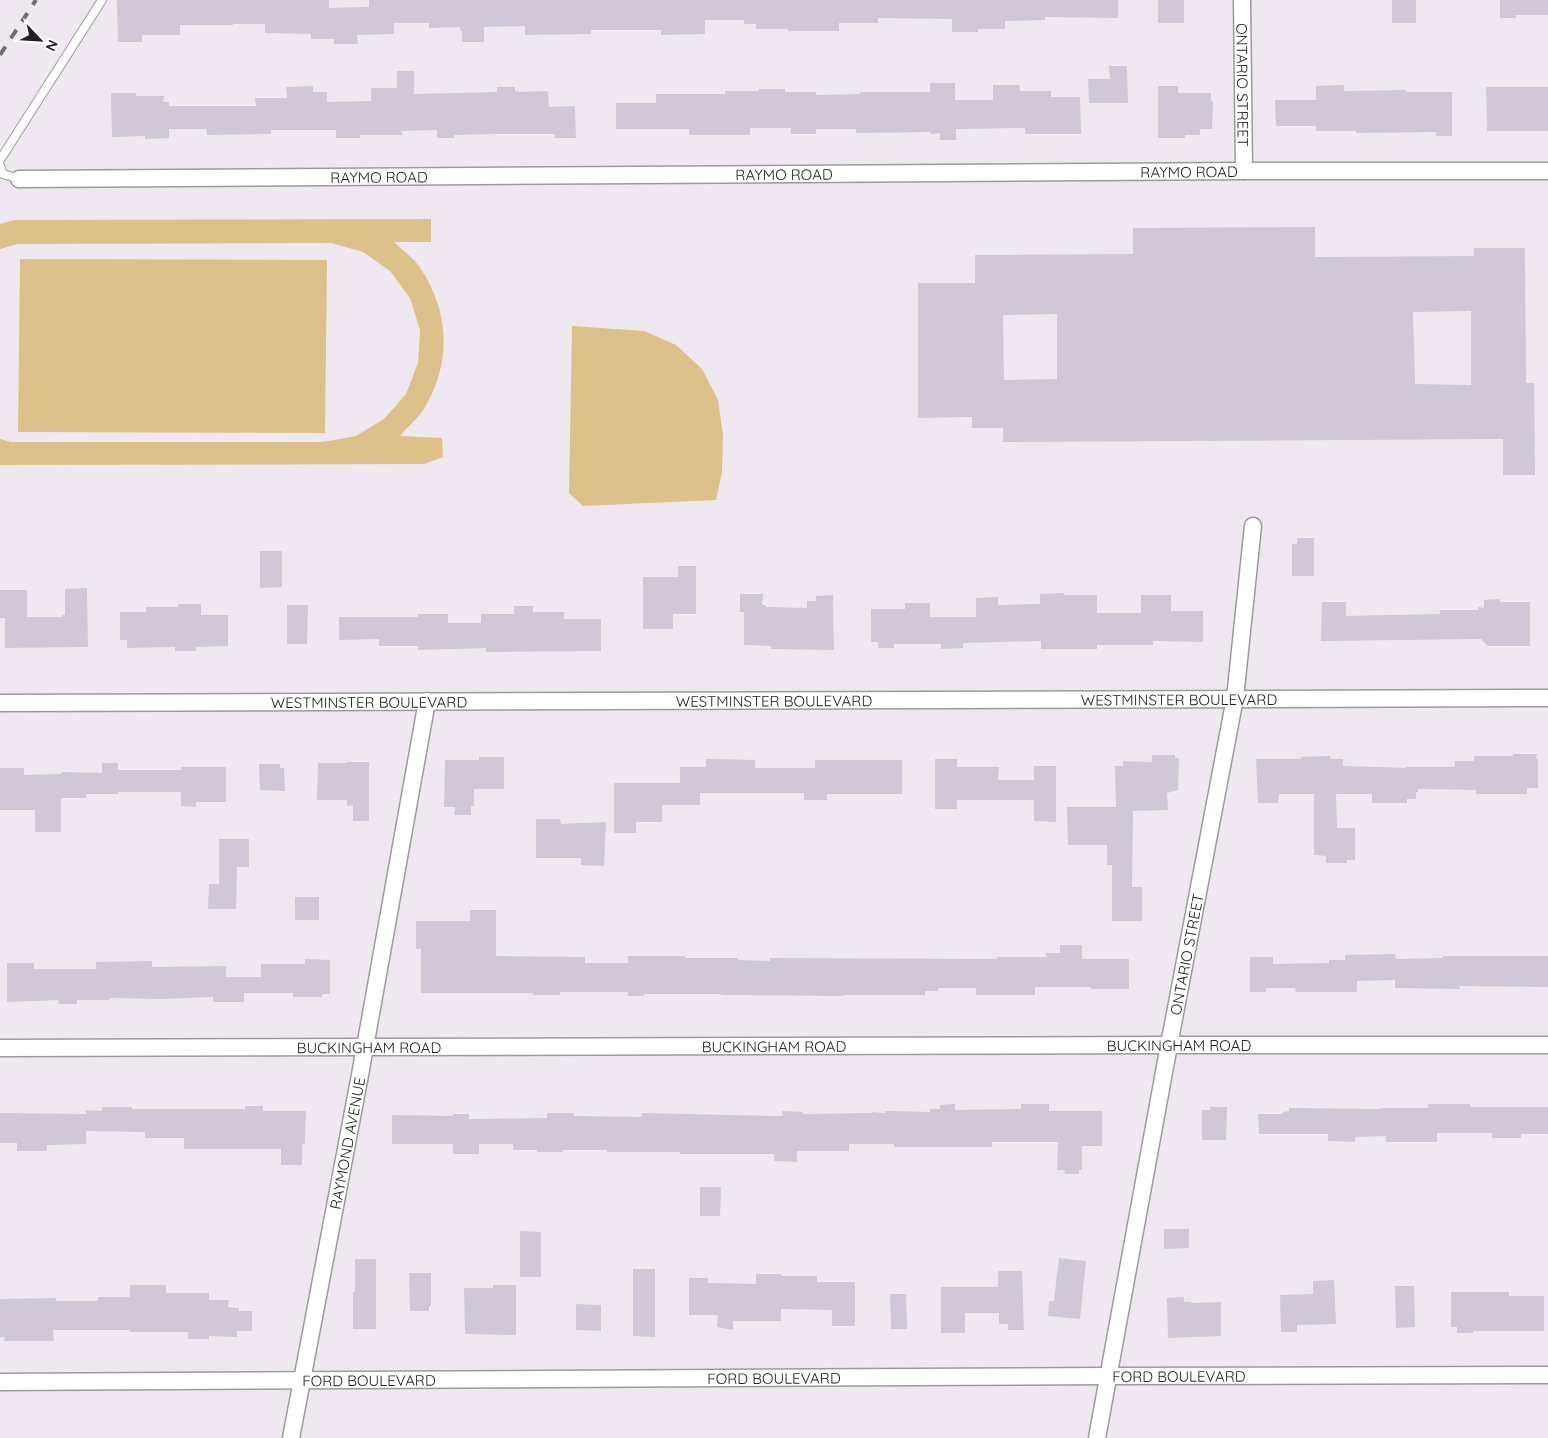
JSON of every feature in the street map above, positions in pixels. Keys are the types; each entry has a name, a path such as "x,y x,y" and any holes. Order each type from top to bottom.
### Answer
{"street":[{"name":"ONTARIO STREET","path":"1242,0 1244,171"},
{"name":"RAYMO ROAD","path":"19,179 1244,171 1548,171"},
{"name":"ONTARIO STREET","path":"1097,1438 1235,698 1253,526"},
{"name":"WESTMINSTER BOULEVARD","path":"0,703 1548,698"},
{"name":"RAYMOND AVENUE","path":"291,1438 365,1047 427,701"},
{"name":"BUCKINGHAM ROAD","path":"0,1048 1548,1045"},
{"name":"FORD BOULEVARD","path":"0,1382 1108,1376 1548,1376"}],"lane":[{"path":"0,160 102,0"},
{"path":"0,166 3,174 19,179"}],"shaded area":[{"path":"431,219 431,242 394,242 418,265 431,286 438,303 444,338 443,355 433,390 422,411 400,436 442,438 443,457 424,464 0,465 0,439 11,442 323,442 356,436 384,419 406,394 418,363 420,330 410,298 390,271 363,252 331,243 18,244 0,249 0,224 14,220"},
{"path":"20,259 327,260 325,433 18,432"},
{"path":"572,326 644,331 676,345 702,369 718,400 723,435 722,472 716,500 583,506 569,493"}],"building":[{"path":"117,0 329,0 329,8 369,7 369,0 1118,0 1118,18 1045,17 1045,20 1005,21 1005,29 978,29 978,32 952,32 952,19 878,18 878,23 839,23 839,31 756,29 756,24 744,24 744,20 705,20 705,34 661,35 661,30 591,30 591,34 525,35 525,26 484,27 484,42 462,42 460,27 429,28 429,23 394,23 394,34 357,35 358,44 334,44 334,39 311,39 311,34 265,33 265,24 180,25 180,35 142,35 142,42 118,42"},
{"path":"1158,0 1184,0 1184,23 1158,23"},
{"path":"1392,0 1416,0 1416,23 1392,23"},
{"path":"1500,0 1548,0 1548,15 1516,15 1516,18 1500,18"},
{"path":"1109,66 1127,66 1128,103 1089,103 1088,79 1110,79"},
{"path":"397,71 414,71 414,94 497,92 497,87 515,87 515,91 519,92 548,91 549,107 575,106 576,138 555,138 555,134 495,134 454,135 454,138 437,138 437,130 402,131 402,135 360,135 360,138 336,138 336,130 271,130 271,134 207,135 206,129 169,129 169,138 145,139 145,136 112,137 111,93 136,93 136,96 164,96 163,102 169,102 169,106 256,106 255,98 287,98 286,87 313,86 313,92 327,92 327,102 371,101 371,88 397,88"},
{"path":"930,83 955,83 955,100 993,100 993,85 1019,85 1020,91 1051,91 1051,97 1080,97 1081,134 1025,134 1025,128 956,129 956,140 940,140 940,133 856,133 856,129 816,129 816,134 791,134 791,128 750,128 750,135 689,135 689,129 616,129 616,103 656,103 656,94 725,94 725,91 759,91 759,89 785,89 785,92 816,92 816,95 860,94 860,92 930,92"},
{"path":"1344,85 1344,91 1406,90 1406,92 1452,92 1452,136 1436,136 1436,132 1356,133 1356,131 1316,131 1316,126 1276,126 1275,100 1316,100 1316,86"},
{"path":"1158,86 1178,86 1178,93 1211,93 1211,101 1213,101 1212,129 1200,129 1200,135 1185,135 1185,138 1158,138"},
{"path":"1486,87 1548,87 1548,131 1487,131"},
{"path":"1315,227 1315,257 1474,256 1474,248 1525,248 1526,383 1534,383 1535,475 1503,475 1503,439 1003,442 1003,428 972,428 972,417 918,418 918,283 975,283 975,255 1133,254 1133,228","holes":["1471,311 1471,385 1415,384 1413,312","1057,314 1057,379 1004,380 1003,315"]},
{"path":"1297,538 1314,538 1314,576 1292,576 1292,544 1297,544"},
{"path":"260,551 282,551 282,587 260,588"},
{"path":"678,566 696,566 696,614 673,614 673,629 643,629 643,577 678,577"},
{"path":"87,588 88,647 5,648 5,618 0,618 0,590 27,590 27,617 62,617 62,615 65,615 65,589"},
{"path":"1064,593 1064,595 1097,595 1097,613 1141,613 1141,595 1171,595 1171,611 1203,611 1203,642 1153,641 1153,645 1097,645 1097,649 1041,649 1041,641 963,643 963,648 941,649 941,644 894,644 894,648 878,648 878,642 871,642 871,609 905,609 905,603 930,603 930,617 976,617 976,598 998,597 998,605 1040,604 1040,594"},
{"path":"740,594 763,594 762,605 766,605 766,607 807,608 807,601 816,601 816,596 833,595 834,650 771,649 771,646 744,645 744,612 740,612"},
{"path":"1500,599 1500,602 1530,602 1530,646 1488,646 1481,639 1321,641 1322,602 1346,602 1346,616 1440,614 1440,610 1478,610 1478,607 1484,608 1484,600"},
{"path":"178,604 201,604 201,615 228,615 228,646 196,647 196,651 175,651 175,647 127,648 127,640 120,640 120,612 146,612 146,607 178,607"},
{"path":"287,605 308,605 307,644 287,644"},
{"path":"514,606 533,606 533,612 564,612 564,619 601,619 601,651 486,652 486,648 418,650 418,646 379,646 379,639 339,640 339,617 418,617 418,614 448,614 448,623 481,623 481,614 514,614"},
{"path":"1513,754 1537,754 1538,788 1527,788 1527,794 1476,794 1476,790 1418,789 1416,799 1407,799 1407,803 1372,803 1372,794 1336,794 1337,828 1355,828 1355,860 1347,860 1347,863 1326,863 1326,856 1314,855 1314,794 1279,794 1278,803 1258,803 1256,759 1301,759 1301,757 1330,756 1330,759 1343,759 1343,766 1406,768 1455,767 1455,761 1474,761 1474,756 1513,756"},
{"path":"1152,755 1175,755 1175,758 1179,758 1178,790 1167,793 1168,810 1133,811 1132,887 1142,887 1142,921 1112,921 1112,865 1107,865 1107,845 1068,845 1067,807 1116,807 1115,766 1123,766 1123,761 1152,762"},
{"path":"479,757 504,757 504,789 474,789 474,806 471,806 471,815 454,815 455,807 444,807 445,760 479,760"},
{"path":"706,759 755,760 755,768 815,768 815,760 902,760 902,794 827,794 827,800 804,800 804,793 700,793 700,805 662,805 662,822 636,822 636,833 614,833 614,783 680,783 680,767 706,767"},
{"path":"935,759 957,759 957,767 999,767 998,780 1034,780 1034,766 1056,766 1056,822 1034,821 1034,800 957,800 957,809 935,809"},
{"path":"369,762 369,821 353,821 353,805 347,806 347,800 317,800 318,763"},
{"path":"102,763 118,763 118,770 181,770 181,767 226,767 226,802 196,802 196,807 181,806 181,792 118,792 118,794 86,794 86,798 61,798 61,832 35,832 35,810 0,810 0,768 24,768 24,775 61,774 61,772 102,773"},
{"path":"259,764 280,764 280,768 284,768 285,791 260,790"},
{"path":"536,819 560,819 561,824 606,822 604,866 581,865 581,858 536,858"},
{"path":"219,839 249,839 249,867 237,867 236,909 208,909 209,884 219,884"},
{"path":"295,897 319,897 319,920 295,920"},
{"path":"470,910 496,910 496,956 585,957 585,963 628,963 628,956 685,956 685,958 738,958 738,960 770,961 770,958 997,959 997,957 1046,957 1046,953 1060,953 1060,945 1082,945 1082,959 1129,959 1129,989 1035,987 1035,995 976,995 976,988 938,988 938,991 925,991 925,995 844,996 644,994 644,996 628,996 628,992 560,992 560,995 533,995 533,993 421,993 421,949 416,949 416,921 470,921"},
{"path":"1395,954 1396,959 1443,958 1443,956 1548,956 1548,987 1459,986 1460,989 1395,988 1395,980 1357,981 1357,992 1296,992 1295,988 1266,988 1266,992 1250,992 1250,957 1273,957 1273,964 1329,963 1329,960 1345,960 1345,955"},
{"path":"305,959 330,960 330,994 322,994 322,997 293,997 293,993 244,993 244,1002 213,1002 213,997 162,999 110,998 110,1000 77,1000 77,1004 59,1004 58,1000 7,1002 7,963 34,963 34,969 96,969 96,962 152,961 152,967 226,966 226,977 261,977 261,964 305,964"},
{"path":"955,1104 955,1110 1021,1109 1021,1104 1049,1104 1049,1111 1102,1111 1102,1146 1082,1146 1082,1170 1079,1170 1079,1174 1065,1174 1064,1170 1057,1170 1058,1142 992,1142 992,1147 894,1147 894,1144 849,1144 849,1151 797,1151 797,1162 774,1161 774,1154 680,1154 680,1152 607,1152 607,1150 537,1152 537,1150 513,1150 513,1144 479,1144 479,1154 453,1154 453,1144 392,1144 392,1115 453,1116 453,1114 469,1114 469,1119 547,1118 547,1113 574,1113 574,1116 642,1117 642,1113 783,1116 782,1111 803,1112 803,1114 885,1113 885,1111 930,1112 930,1109 940,1109 940,1105"},
{"path":"1428,1104 1470,1104 1470,1107 1548,1107 1548,1134 1521,1134 1521,1138 1492,1138 1492,1133 1437,1133 1437,1142 1386,1142 1386,1136 1355,1137 1355,1142 1328,1141 1328,1134 1259,1134 1258,1114 1283,1114 1283,1112 1289,1111 1289,1108 1428,1108"},
{"path":"245,1106 263,1106 263,1111 306,1111 305,1144 302,1144 302,1165 281,1165 281,1149 184,1149 184,1138 145,1138 145,1132 86,1131 86,1144 47,1145 47,1151 17,1151 17,1143 0,1143 0,1113 86,1114 86,1110 102,1111 102,1107 132,1107 132,1109 245,1109"},
{"path":"1210,1107 1227,1107 1226,1140 1202,1140 1202,1110 1210,1110"},
{"path":"700,1187 721,1187 720,1216 700,1216"},
{"path":"1164,1229 1189,1229 1189,1248 1164,1249"},
{"path":"520,1231 541,1232 541,1277 520,1277"},
{"path":"1059,1258 1086,1261 1080,1319 1048,1316 1049,1301 1054,1301"},
{"path":"355,1259 376,1259 376,1329 353,1329"},
{"path":"633,1269 655,1269 655,1337 633,1336"},
{"path":"998,1271 1022,1271 1024,1330 1008,1330 1008,1324 999,1324 999,1313 965,1313 965,1333 941,1333 941,1287 998,1287"},
{"path":"409,1273 431,1273 431,1306 429,1306 429,1311 410,1311"},
{"path":"756,1274 817,1276 817,1282 855,1282 855,1326 832,1326 832,1310 781,1309 781,1321 733,1321 733,1330 717,1327 718,1315 689,1315 689,1278 708,1278 708,1283 756,1284"},
{"path":"1334,1280 1336,1324 1297,1325 1297,1332 1281,1332 1280,1295 1313,1294 1313,1281"},
{"path":"130,1285 166,1285 166,1293 209,1293 209,1300 229,1300 228,1307 239,1308 239,1311 252,1311 252,1331 237,1331 237,1337 209,1336 209,1339 188,1339 188,1332 130,1332 130,1330 53,1330 54,1341 4,1341 5,1337 0,1337 0,1299 56,1298 56,1301 98,1301 98,1297 130,1297"},
{"path":"493,1285 516,1285 516,1335 465,1334 464,1288 493,1288"},
{"path":"1395,1286 1414,1286 1415,1327 1396,1328"},
{"path":"1451,1292 1509,1292 1509,1296 1544,1296 1544,1331 1473,1331 1473,1333 1457,1333 1457,1327 1451,1327"},
{"path":"890,1294 906,1294 907,1329 891,1329"},
{"path":"1184,1297 1184,1302 1191,1303 1221,1302 1221,1336 1168,1338 1167,1298"},
{"path":"576,1304 601,1305 601,1331 576,1330"}],"railway":[{"path":"0,55 36,0"}]}
